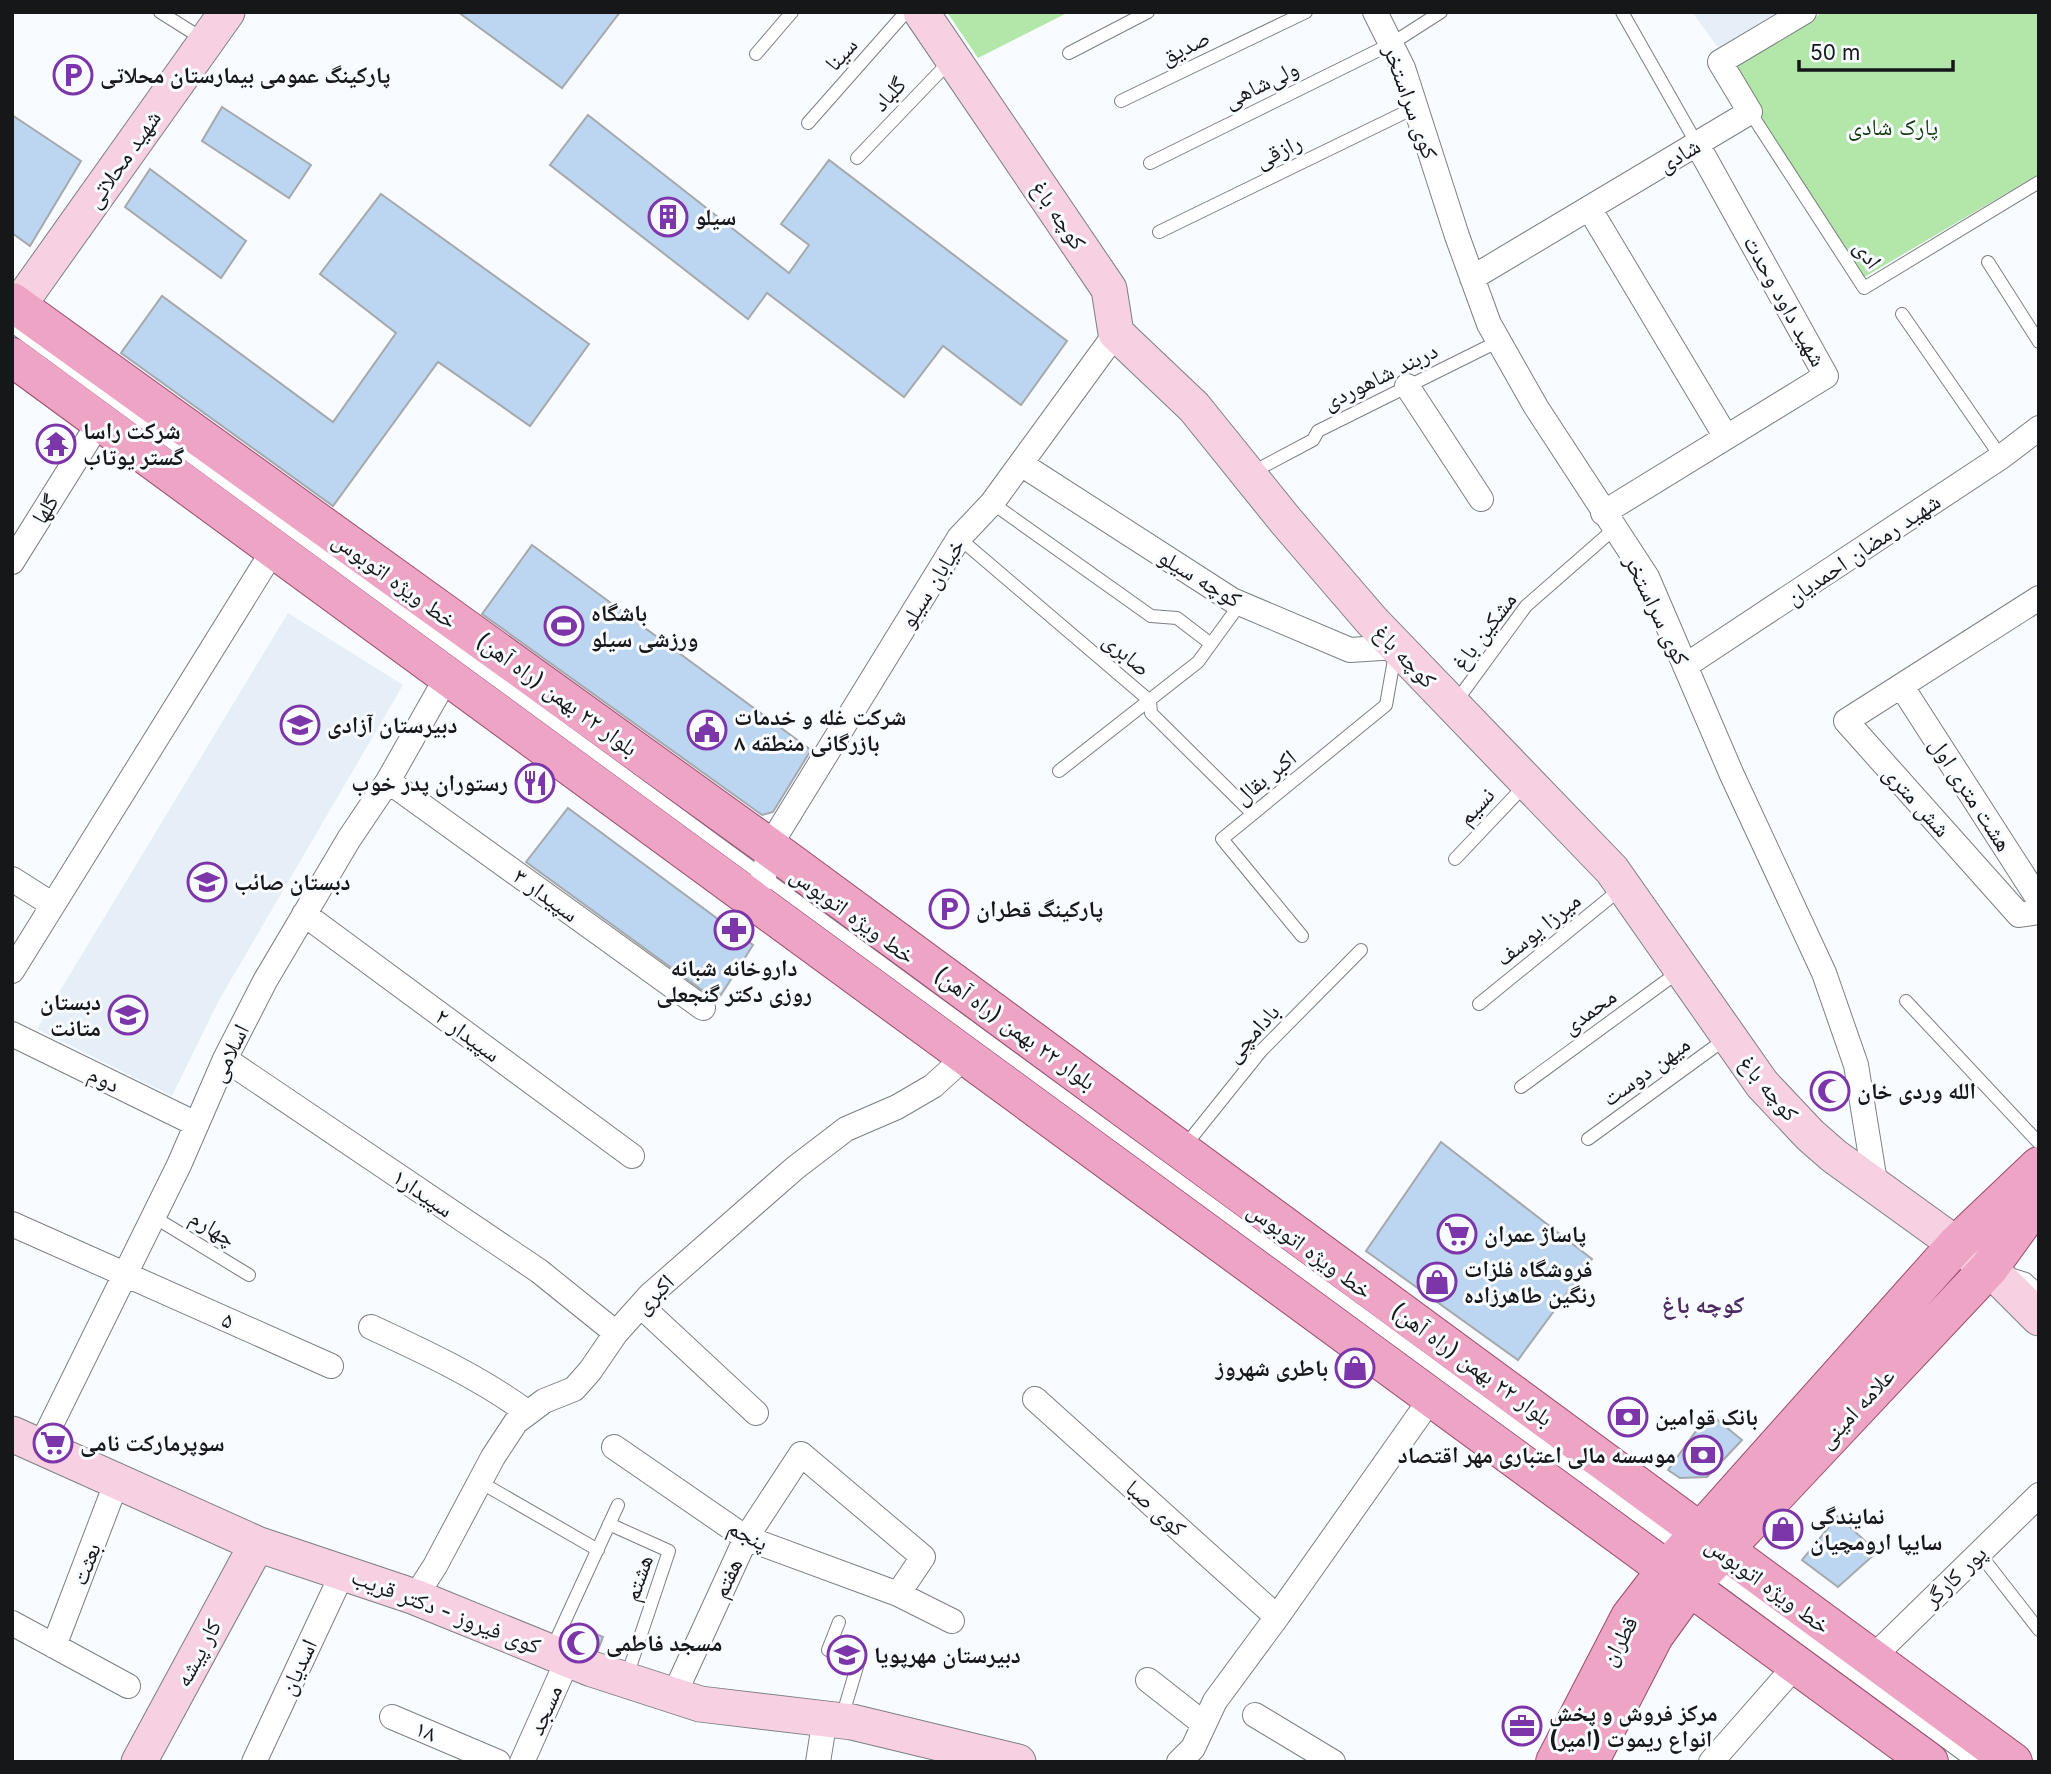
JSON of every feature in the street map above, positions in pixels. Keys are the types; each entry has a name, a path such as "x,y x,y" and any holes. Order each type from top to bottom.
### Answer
{"main road":[{"name":"شهید محلاتی","path":"14,311 227,12"},
{"name":"کوچه باغ","path":"921,12 1109,289 1116,332 1194,407 1372,621 1612,870 1762,1084 1810,1135 1876,1188 1989,1268"},
{"name":"بلوار ۲۲ بهمن (راه آهن)","path":"14,311 761,874 966,1056 1432,1397 1695,1559 1872,1658 2013,1762"},
{"name":"بلوار ۲۲ بهمن (راه آهن)","path":"12,357 448,675 761,874 1182,1150 1695,1559 1797,1664 1929,1762"},
{"name":"علامه امینی","path":"1695,1559 1957,1244 2039,1166"},
{"name":"علامه امینی","path":"1695,1559 1989,1268 2039,1199"},
{"path":"1989,1268 2039,1318"},
{"name":"کوی فیروز - دکتر قریب","path":"26,1440 257,1544 415,1597 626,1680 700,1704 833,1719 1018,1762"},
{"name":"کار پیشه","path":"139,1762 257,1544"},
{"name":"قطران","path":"1555,1762 1630,1618 1695,1559"},
{"name":"قطران","path":"1589,1762 1695,1559"}],"street":[{"name":"کوی سراستخر","path":"1375,12 1403,68 1489,324 1536,407 1647,577 1769,858 1824,973 1856,1065 1876,1188"},
{"path":"1750,112 1720,62 1804,12"},
{"name":"شادی","path":"1472,278 1750,112"},
{"name":"شهید داود وحدت","path":"1609,521 1726,437 1826,376 1698,144"},
{"path":"1589,208 1726,437"},
{"name":"خیابان سیلو","path":"761,874 959,538 992,503 1116,332"},
{"path":"1407,386 1481,499"},
{"name":"گلها","path":"12,562 100,421"},
{"name":"شهید رمضان احمدیان","path":"1685,666 2001,457 2039,428"},
{"name":"کوچه سیلو","path":"1021,464 1240,604 1350,650 1396,647"},
{"path":"12,971 274,549"},
{"path":"1902,687 2036,607"},
{"name":"اسلامی","path":"26,1440 125,1275 179,1166 225,1059 265,981 349,839 388,781 448,675"},
{"name":"هشت متری اول","path":"1902,687 2039,900"},
{"name":"شش متری","path":"1902,687 1846,721 2019,915 2039,912"},
{"name":"سپیدار ۳","path":"388,781 703,1008"},
{"path":"12,879 54,905"},
{"name":"سپیدار ۲","path":"304,914 632,1156"},
{"name":"دوم","path":"12,1034 196,1124"},
{"name":"اکبری","path":"415,1597 436,1566 492,1457 516,1422 544,1401 574,1389 616,1333 650,1295 795,1168 846,1129 897,1107 933,1086 966,1056"},
{"name":"سپیدار۱","path":"225,1059 539,1271 616,1333"},
{"name":"۵","path":"12,1224 331,1366"},
{"path":"641,1306 756,1413"},
{"path":"371,1327 433,1356 527,1412"},
{"path":"1179,1762 1193,1748 1215,1701 1432,1397"},
{"name":"کوی صبا","path":"1035,1399 1277,1617"},
{"name":"پنجم","path":"614,1447 746,1538 898,1594 952,1621"},
{"name":"هفتم","path":"674,1695 746,1538 801,1454 923,1557 898,1594"},
{"name":"بعثت","path":"54,1646 117,1481"},
{"name":"پور کارگر","path":"1872,1658 2039,1495"},
{"name":"اسدیان","path":"254,1762 343,1572"},
{"path":"12,1623 128,1686"},
{"name":"مسجد","path":"522,1762 559,1655"},
{"path":"1712,1762 1797,1664"},
{"path":"1148,1680 1204,1724"},
{"path":"1255,1715 1333,1762"},
{"name":"۱۸","path":"392,1717 498,1762"},
{"path":"818,1762 833,1719"}],"lane":[{"path":"160,12 206,41"},
{"path":"756,54 792,12"},
{"name":"سینا","path":"807,123 906,12"},
{"path":"1069,52 1148,12"},
{"name":"صدیق","path":"1121,101 1306,12"},
{"name":"ولی‌شاهی","path":"1150,163 1391,44 1441,12"},
{"path":"1622,12 1698,144"},
{"name":"گلباد","path":"857,159 952,58"},
{"name":"رازقی","path":"1159,232 1416,107"},
{"name":"ادی","path":"1750,112 1864,288 2039,182"},
{"path":"1987,262 2039,342"},
{"path":"1902,314 2001,457"},
{"name":"دربند شاهوردی","path":"1248,475 1312,440 1318,430 1499,341"},
{"path":"992,503 1151,616 1177,618 1211,644"},
{"name":"مشکین باغ","path":"1454,706 1526,606 1609,521"},
{"name":"صابری","path":"959,538 1150,701 1151,713 1253,814"},
{"path":"1059,771 1198,662 1240,604"},
{"name":"اکبر بقال","path":"1302,936 1222,839 1386,705 1396,647"},
{"name":"نسیم","path":"1455,859 1527,782"},
{"name":"خط ویژه اتوبوس","path":"761,874 1973,1762"},
{"name":"میرزا یوسف","path":"1479,1004 1623,887"},
{"name":"بادامچی","path":"1182,1150 1261,1051 1360,950"},
{"name":"محمدی","path":"1521,1087 1681,970"},
{"path":"1906,1001 2039,1143"},
{"name":"میهن دوست","path":"1588,1139 1728,1037"},
{"name":"چهارم","path":"154,1217 249,1275"},
{"path":"1989,1268 2026,1279 2039,1291"},
{"path":"480,1482 597,1550"},
{"path":"559,1655 597,1550 618,1505"},
{"name":"هشتم","path":"609,1524 669,1551 626,1680"},
{"path":"1979,1553 2039,1630"},
{"path":"833,1719 859,1660 828,1650 839,1622"}],"shaded area":[{"path":"1692,12 1806,12 1727,60"},
{"path":"288,613 403,685 218,1002 172,1096 37,1029"}],"green space":[{"path":"947,12 1069,12 978,58"},
{"name":"پارک شادی","path":"1823,12 2039,12 2039,174 1856,282 1726,73"}],"building":[{"path":"458,12 620,12 562,88"},
{"path":"222,107 311,165 289,198 202,141"},
{"path":"12,115 81,161 30,246 12,233"},
{"path":"588,115 789,273 809,245 781,224 829,160 1067,341 1021,405 943,346 904,397 767,293 748,319 550,165"},
{"path":"150,169 246,241 221,278 125,207"},
{"path":"381,194 589,344 530,426 438,362 333,506 121,353 162,296 333,422 396,333 320,274"},
{"path":"532,545 811,750 773,812 762,815 482,614"},
{"path":"568,808 753,945 717,1001 526,862"},
{"path":"1441,1142 1592,1259 1518,1360 1366,1251"},
{"name":"موسسه مالی اعتباری مهر اقتصاد","path":"1709,1413 1742,1440 1707,1477 1680,1478 1668,1470"},
{"path":"1838,1516 1877,1552 1838,1587 1802,1560"},
{"path":"580,1627 603,1637 598,1650 567,1637 569,1633 576,1636"}],"place":[{"name":"پارکینگ عمومی بیمارستان محلاتی","path":"73,75"},
{"name":"سیلو","path":"668,217"},
{"name":"شرکت راسا گستر یوتاب","path":"56,444"},
{"name":"باشگاه ورزشی سیلو","path":"564,626"},
{"name":"دبیرستان آزادی","path":"300,725"},
{"name":"شرکت غله و خدمات بازرگانی منطقه ۸","path":"707,730"},
{"name":"رستوران پدر خوب","path":"535,783"},
{"name":"دبستان صائب","path":"207,882"},
{"name":"پارکینگ قطران","path":"949,909"},
{"name":"داروخانه شبانه روزی دکتر گنجعلی","path":"734,930"},
{"name":"دبستان متانت","path":"128,1015"},
{"name":"الله وردی خان","path":"1830,1091"},
{"name":"پاساژ عمران","path":"1457,1234"},
{"name":"فروشگاه فلزات رنگین طاهرزاده","path":"1437,1282"},
{"name":"باطری شهروز","path":"1355,1368"},
{"name":"بانک قوامین","path":"1628,1417"},
{"name":"سوپرمارکت نامی","path":"53,1443"},
{"name":"موسسه مالی اعتباری مهر اقتصاد","path":"1703,1455"},
{"name":"نمایندگی سایپا ارومچیان","path":"1783,1529"},
{"name":"مسجد فاطمی","path":"579,1643"},
{"name":"دبیرستان مهرپویا","path":"847,1655"},
{"name":"مرکز فروش و پخش انواع ریموت (امیر)","path":"1522,1726"}],"district":[{"name":"کوچه باغ","path":"1703,1305"}]}
